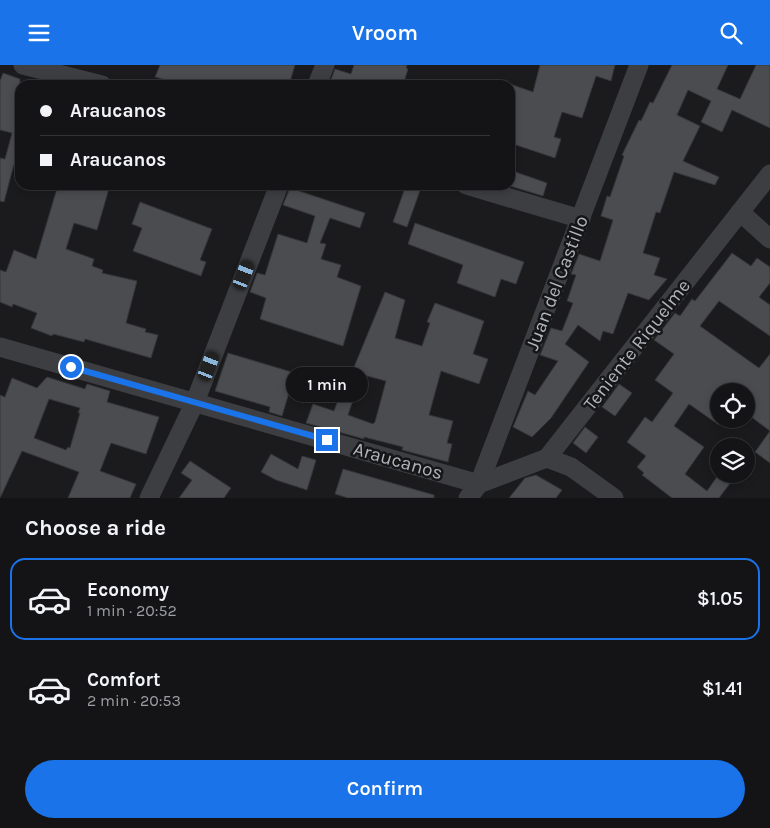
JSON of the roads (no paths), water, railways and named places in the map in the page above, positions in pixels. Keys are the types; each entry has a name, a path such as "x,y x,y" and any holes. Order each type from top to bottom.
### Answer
{"street":[{"path":"23,65 82,80"},
{"path":"319,80 325,65"},
{"name":"Juan del Castillo","path":"474,491 581,219 639,65"},
{"name":"Teniente Riquelme","path":"547,457 770,175"},
{"path":"149,498 195,402 277,190"},
{"path":"483,190 581,219"},
{"path":"740,212 770,239"},
{"name":"Araucanos","path":"0,347 195,402 474,491"},
{"path":"474,491 547,457 571,467 614,498"}]}
